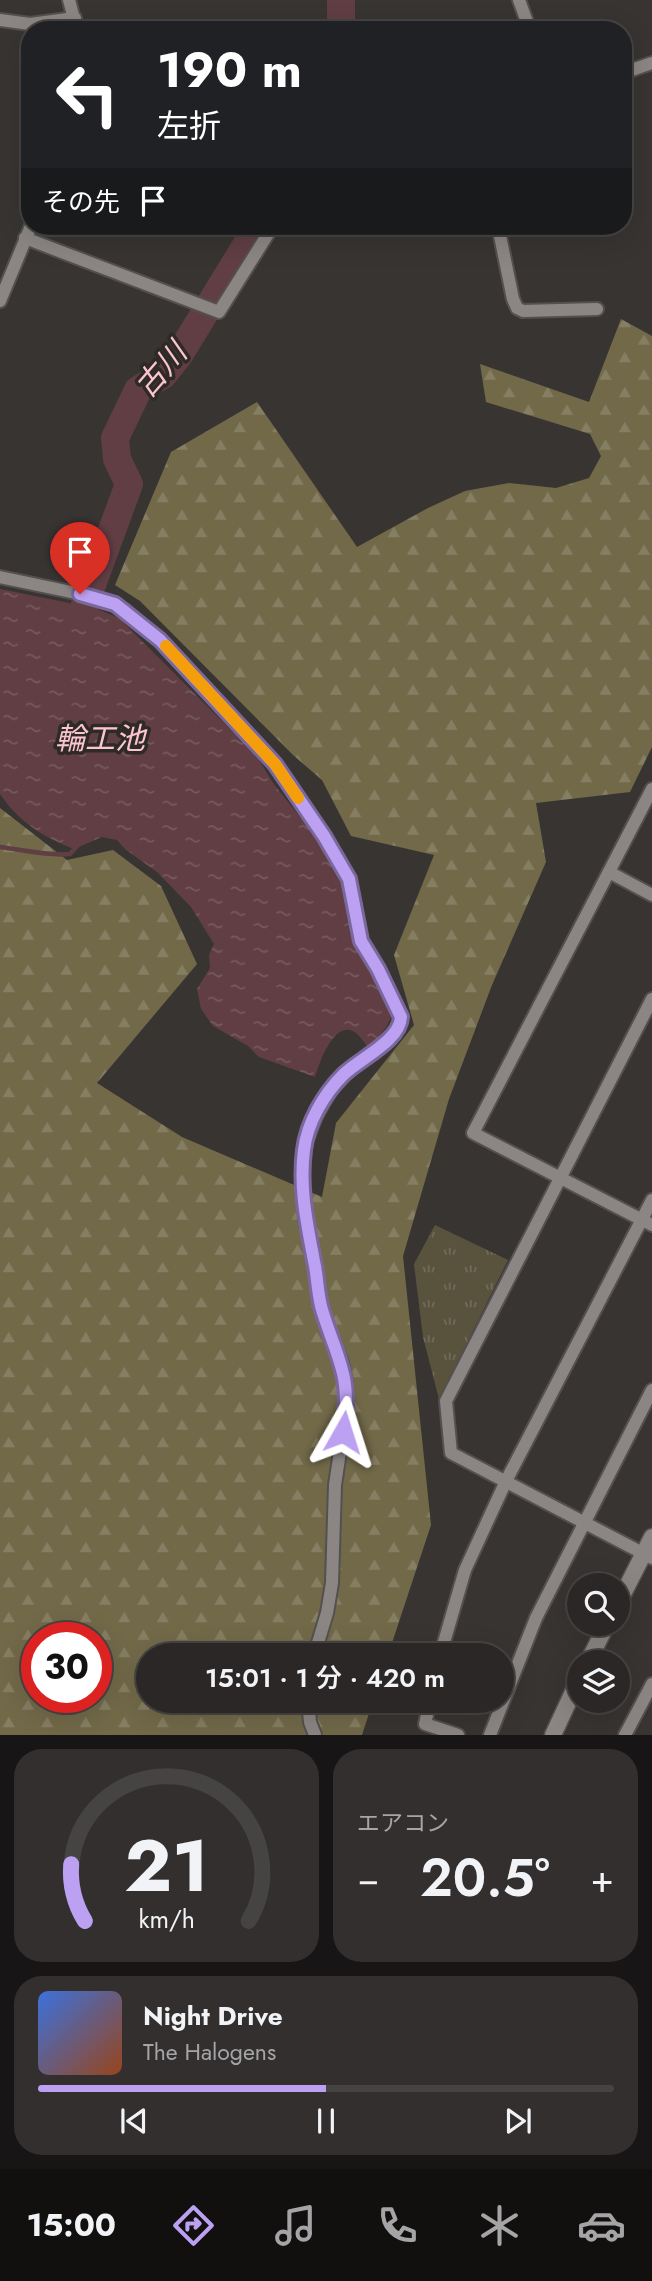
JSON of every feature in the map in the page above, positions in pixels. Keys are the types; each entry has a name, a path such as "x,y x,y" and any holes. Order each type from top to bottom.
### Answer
{"street":[{"path":"519,0 527,21"},
{"path":"71,1 75,21"},
{"path":"0,20 21,23"},
{"path":"632,70 652,63"},
{"path":"0,302 27,235"},
{"path":"35,235 219,312 267,235"},
{"path":"500,235 517,308 523,311 597,309"},
{"path":"0,577 95,597 125,610 160,640 275,764 324,836 349,879 361,941 401,1017 397,1030 383,1045 354,1065 331,1090 316,1116 304,1147 305,1219 315,1262 322,1312 342,1363 347,1405 335,1485 332,1583 318,1643"},
{"path":"647,1223 473,1133 652,789"},
{"path":"609,872 652,895"},
{"path":"648,1556 451,1453 446,1401 652,999"},
{"path":"444,1643 465,1570 506,1481 647,1223 652,1200"},
{"path":"490,1735 536,1618 652,1390"},
{"path":"630,1585 648,1556 652,1537"},
{"path":"625,1735 652,1684"},
{"path":"553,1735 567,1705"},
{"path":"309,1713 315,1735"},
{"path":"427,1713 425,1724 458,1735"}],"green space":[{"path":"621,319 652,336 652,747 630,792 536,803 546,862 492,985 449,1099 403,1256 431,1525 392,1643 136,1643 136,1713 369,1713 362,1735 0,1735 0,808 67,860 113,850 161,886 197,964 97,1083 182,1137 322,1197 336,1123 414,1025 394,955 434,855 351,836 322,780 293,755 140,601 115,585 171,452 257,402 357,547 465,491 509,483 556,488 589,478 601,456 590,434 486,402 480,364 589,402"},
{"path":"435,1225 508,1260 439,1399 423,1337 414,1264"}],"water":[{"name":"輪工池","path":"0,589 85,604 119,618 256,755 273,783 343,878 352,929 359,948 386,998 391,1018 375,1040 367,1046 356,1033 341,1031 329,1044 315,1077 259,1057 248,1046 213,1026 201,1009 197,989 210,968 209,955 214,944 191,907 157,872 126,850 117,840 102,837 74,849 32,828 7,804 0,794"}],"waterway":[{"name":"古川","path":"341,0 341,21"},
{"name":"古川","path":"85,604 129,484 117,459 115,438 138,390 163,375 179,355 252,235"},
{"path":"0,847 70,854 78,845"}],"slow traffic":[{"path":"166,646 275,764 298,798"}],"route":[{"path":"80,594 115,604 160,640 275,764 324,836 349,879 361,941 401,1017 401,1024 383,1045 354,1065 331,1090 323,1101 304,1147 305,1219 315,1262 322,1312 342,1363 346,1382 347,1405 343,1432"}]}
